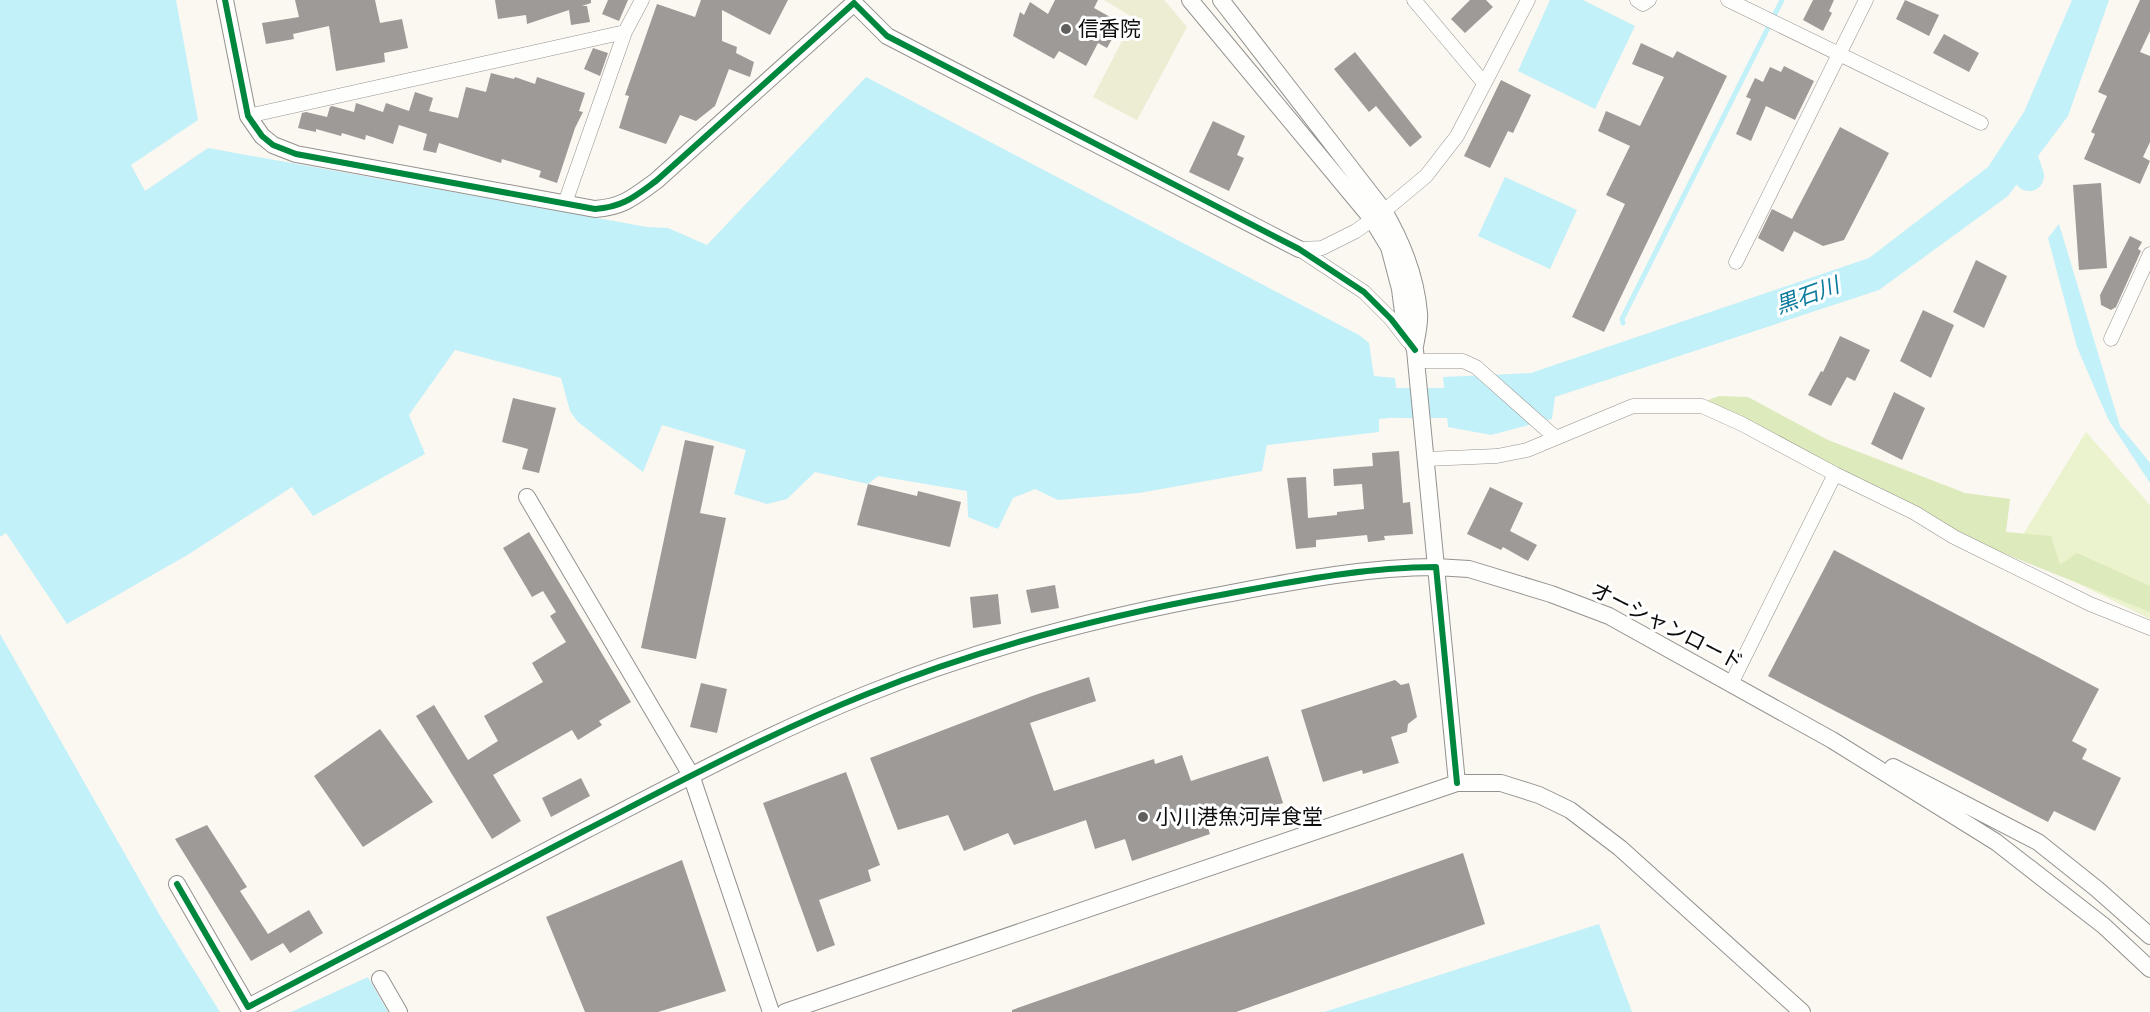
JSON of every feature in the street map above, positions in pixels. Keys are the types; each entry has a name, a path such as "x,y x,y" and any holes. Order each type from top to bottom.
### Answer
{"street":[{"path":"225,0 248,116 262,136 273,145 296,154 595,209 610,208 633,198 656,181 853,1 887,36 1299,249 1364,292 1391,319 1416,361"},
{"path":"565,203 625,32 642,0"},
{"path":"1191,0 1399,237 1409,265 1419,314 1416,361 1457,783"},
{"path":"1221,0 1378,215"},
{"path":"1414,0 1484,83"},
{"path":"1299,249 1322,248 1356,231 1426,176 1457,136 1527,0"},
{"path":"1637,0 1643,4 1649,0"},
{"path":"1728,0 1981,123"},
{"path":"1736,262 1866,0"},
{"path":"248,116 625,32"},
{"path":"2111,339 2150,254"},
{"path":"1416,361 1463,361 1476,367 1556,438"},
{"path":"1426,459 1497,456 1527,450 1633,406 1702,406 1742,424 1835,474 1915,513 1954,537 2090,604 2150,628"},
{"path":"1731,684 1835,474"},
{"path":"527,497 691,775 771,1012"},
{"name":"オーシャンロード","path":"177,884 248,1007 691,775 868,694 1000,647 1085,624 1187,601 1399,567 1436,567 1469,569 1551,594 1609,616 1832,740 1996,842 2104,926 2150,969"},
{"name":"オーシャンロード","path":"1832,740 1853,746 2038,842 2097,889 2150,936"},
{"path":"785,1012 1457,783 1501,783 1539,795 1570,810 1620,848 1802,1012"},
{"path":"380,979 399,1012"}],"green space":[{"path":"1104,0 1164,0 1187,27 1137,120 1093,97 1134,18"},
{"path":"1719,396 1748,397 1828,440 1965,493 2010,499 2006,532 2051,536 2060,565 2077,553 2150,586 2150,612 1978,543 1703,402"},
{"path":"2086,432 2150,505 2150,619 2013,551"}],"water":[{"path":"0,0 176,0 198,120 131,165 145,191 208,148 647,227 668,228 707,245 866,77 1359,335 1369,343 1374,376 1395,378 1399,417 1379,419 1379,432 1267,445 1262,471 1139,493 1058,500 1035,489 1013,498 998,529 968,517 967,491 878,476 868,484 815,472 787,499 767,504 734,494 746,450 662,425 643,472 578,422 570,411 561,378 455,350 409,415 425,454 313,516 292,487 189,554 67,624 6,533 0,537"},
{"path":"1550,0 1583,0 1635,26 1595,109 1518,71"},
{"path":"2072,0 2109,0 2068,116 2008,196 1879,290 1555,397 1552,419 1491,435 1448,427 1443,377 1531,373 1869,258 1988,167 2024,112"},
{"path":"1505,177 1577,210 1550,269 1478,236"},
{"path":"2059,224 2120,426 2150,463 2150,483 2108,419 2077,347 2048,238"},
{"path":"0,634 159,914 220,1012 0,1012"},
{"path":"1599,924 1632,1012 1324,1012"},
{"path":"368,977 388,1012 291,1012"}],"building":[{"path":"295,0 375,0 380,23 402,19 408,48 384,53 385,62 336,71 329,26 293,34 294,39 266,44 262,23 299,17"},
{"path":"495,0 591,0 591,3 582,6 587,6 590,22 571,25 569,10 527,24 526,15 498,19"},
{"path":"608,0 628,0 619,21 602,14"},
{"path":"701,0 788,0 770,35 722,10 722,41 737,47 736,53 754,62 750,77 729,69 715,106 696,121 680,115 666,144 619,128 629,96 625,95 657,4 695,17"},
{"name":"信香院","path":"1055,0 1098,0 1094,8 1121,23 1107,48 1098,43 1086,66 1059,51 1054,59 1013,36 1020,12 1024,15 1030,2 1048,14"},
{"path":"1470,0 1486,0 1493,7 1465,33 1451,19"},
{"path":"1813,0 1834,0 1829,11 1832,13 1823,31 1803,20"},
{"path":"1905,0 1939,15 1929,36 1896,19"},
{"path":"2140,0 2150,0 2150,31 2140,52 2150,56 2150,142 2143,157 2150,161 2140,184 2084,159 2095,134 2091,132 2107,96 2098,92"},
{"path":"1944,34 1979,53 1969,72 1933,53"},
{"path":"1641,43 1673,58 1677,51 1727,76 1604,332 1572,317 1625,204 1606,195 1630,146 1598,131 1606,111 1640,126 1664,77 1632,64"},
{"path":"593,48 608,53 600,76 584,69"},
{"path":"1355,52 1422,137 1410,147 1376,106 1369,112 1334,69"},
{"path":"1784,66 1814,81 1795,120 1766,106 1751,141 1736,134 1751,99 1746,97 1755,78 1763,82 1770,67 1781,72"},
{"path":"491,73 514,79 515,77 535,84 537,77 585,93 579,111 583,112 575,128 557,183 539,177 541,171 502,159 501,163 439,143 436,153 423,150 427,134 399,125 393,144 366,135 365,140 342,133 341,136 316,129 316,132 298,128 302,113 327,117 332,106 354,112 356,103 383,112 386,103 409,111 415,92 433,98 429,111 458,118 466,87 486,92"},
{"path":"1501,80 1531,95 1513,133 1508,131 1490,168 1464,156"},
{"path":"1213,121 1245,136 1237,155 1244,158 1229,191 1189,172"},
{"path":"1840,127 1889,153 1844,240 1823,246 1794,231 1783,252 1758,238 1772,209 1792,219"},
{"path":"2101,183 2107,268 2079,270 2073,185"},
{"path":"2130,236 2142,242 2138,249 2141,251 2116,307 2111,310 2101,305 2100,295"},
{"path":"1976,260 2007,276 1984,328 1953,312"},
{"path":"1923,310 1954,325 1931,378 1900,361"},
{"path":"1840,336 1870,350 1855,381 1847,377 1831,406 1808,395 1821,371 1823,372"},
{"path":"1894,392 1925,408 1902,460 1871,444"},
{"path":"513,398 556,408 539,473 522,469 528,449 502,442"},
{"path":"685,440 714,446 700,513 726,518 696,659 641,648"},
{"path":"1399,451 1403,503 1410,502 1413,534 1384,536 1385,540 1368,542 1367,535 1316,540 1316,547 1296,549 1287,478 1306,477 1308,518 1364,509 1362,484 1334,486 1333,469 1373,466 1372,453"},
{"path":"868,484 917,496 918,491 961,502 950,547 857,525"},
{"path":"1490,487 1523,503 1510,531 1537,545 1528,561 1503,547 1501,550 1467,534"},
{"path":"529,532 631,702 599,721 602,725 578,740 572,730 493,775 521,821 492,839 416,716 434,705 468,760 498,741 484,716 543,682 532,663 566,642 550,616 556,612 543,591 532,597 503,548"},
{"path":"1834,550 2099,689 2072,741 2087,749 2082,759 2121,778 2095,831 2054,811 2048,822 1768,676"},
{"path":"1055,585 1059,608 1031,613 1026,590"},
{"path":"998,594 1001,624 973,628 970,597"},
{"path":"1089,677 1096,701 1030,723 1054,791 1154,759 1155,764 1182,755 1191,781 1268,756 1283,803 1208,828 1210,834 1132,861 1125,839 1095,849 1086,820 1014,845 1008,833 964,851 948,815 898,830 870,758 1035,695"},
{"path":"1395,680 1401,685 1409,683 1417,717 1408,724 1407,732 1391,737 1399,763 1363,774 1362,770 1323,782 1301,710"},
{"path":"701,683 727,689 717,733 690,727"},
{"path":"380,729 433,802 363,847 314,776"},
{"path":"846,772 880,865 868,870 871,881 819,900 835,945 817,952 763,803"},
{"path":"581,778 590,796 551,817 542,798"},
{"path":"207,825 247,887 240,891 268,934 309,910 323,933 290,953 283,943 251,961 175,839"},
{"path":"1463,853 1485,924 1236,1012 1012,1012 1012,1010"},
{"path":"682,860 726,991 658,1012 585,1012 546,917"}],"waterway":[{"path":"1623,323 1622,319 1782,0"},
{"path":"2021,153 2029,176"},
{"name":"黒石川","path":"1397,403 1484,403"}],"cycle path":[{"path":"225,0 248,116 262,136 273,145 296,154 595,209 621,203 656,181 854,3 887,36 1299,249 1364,292 1391,319 1415,350"},
{"path":"177,884 248,1007 724,759 831,709 911,677 999,648 1135,612 1304,580 1383,569 1436,567 1457,783"}],"place":[{"name":"信香院","path":"1066,29"},
{"name":"小川港魚河岸食堂","path":"1143,817"}]}
